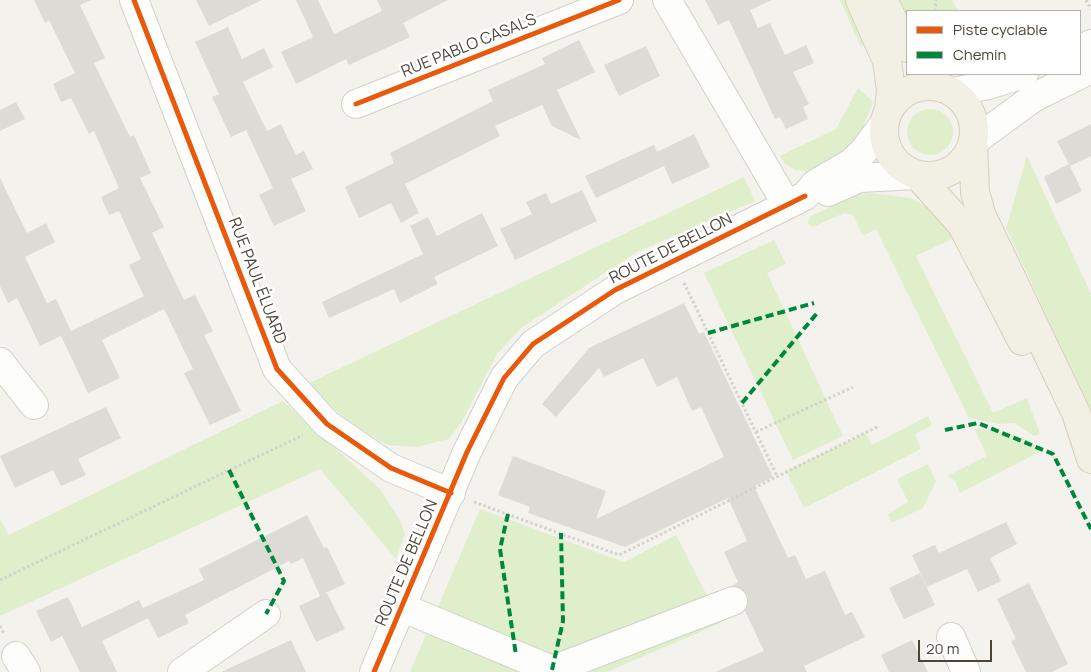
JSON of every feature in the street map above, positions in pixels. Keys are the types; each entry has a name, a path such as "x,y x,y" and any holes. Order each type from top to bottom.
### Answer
{"main road":[{"path":"860,0 887,61 890,90 884,137 888,150 895,161 904,170 917,175 946,174 958,166 968,155 973,142"},
{"path":"883,0 906,46"},
{"path":"886,117 901,96 924,86 940,84 964,101 971,114 974,128 975,192 982,214 1076,413 1091,460"},
{"path":"917,175 962,225 1064,422 1091,460"}],"street":[{"name":"RUE PAUL ÉLUARD","path":"134,0 277,369 326,424 391,468 451,493"},
{"name":"RUE PABLO CASALS","path":"356,104 619,0"},
{"path":"667,0 796,200"},
{"path":"940,84 988,85 1021,75"},
{"path":"973,142 1033,98 1079,75"},
{"name":"ROUTE DE BELLON","path":"374,672 467,452 504,378 533,344 615,290 796,200 815,184 851,162 863,152 886,117"},
{"name":"ROUTE DE BELLON","path":"796,200 820,195 859,178 917,175"},
{"path":"0,362 34,405"},
{"path":"402,607 552,670 733,602"},
{"path":"182,672 266,614"},
{"path":"951,637 966,672"}],"path":[{"path":"1086,0 1091,9"},
{"path":"673,261 777,476"},
{"path":"756,432 853,387"},
{"path":"0,580 326,424"},
{"path":"451,493 619,555 879,426"}],"green space":[{"path":"840,0 851,0 870,42 861,47"},
{"path":"895,0 952,0 957,10 906,10 906,17"},
{"path":"858,88 873,102 861,133 848,149 808,171 795,170 785,164 780,156 836,129"},
{"path":"930,109 943,113 949,119 953,132 949,145 943,151 930,155 917,151 911,145 907,132 911,119 917,113"},
{"path":"1027,156 1091,294 1091,411 1006,228"},
{"path":"744,177 755,201 637,252 521,328 497,354 461,423 449,439 417,447 387,445 352,425 307,384"},
{"path":"870,193 911,198 931,209 946,223 954,238 916,256 993,413 1027,398 1040,434 1034,436 1014,423 999,424 969,418 876,229 863,236 853,215 844,213 813,227 808,224 809,217 857,194"},
{"path":"774,240 786,264 767,273 843,436 793,460 704,273"},
{"path":"283,401 380,489 400,520 405,534 396,559 320,469 0,616 0,520 9,535"},
{"path":"928,416 932,425 915,434 921,449 804,508 786,471 866,433 872,445"},
{"path":"974,428 1016,435 1029,441 1041,451 960,493 955,481 947,476 987,456"},
{"path":"928,464 936,481 923,508 891,523 888,514 908,502 897,479"},
{"path":"480,509 624,562 676,535 721,623 607,672 410,672"}],"building":[{"path":"34,0 91,0 80,5 105,58 94,63 130,137 134,135 151,173 140,178 164,227 152,233 184,300 195,295 213,331 204,335 241,411 210,425 184,373 193,369 164,309 102,340 120,378 88,393 61,336 144,296 129,265 141,259 119,211 109,215 101,197 119,188 94,131 89,134 71,98 61,102 53,84 75,73 49,20 45,23"},
{"path":"196,0 262,0 209,26"},
{"path":"296,0 318,0 334,34 382,11 377,0 448,0 403,23 410,37 349,65 346,59 296,84 281,52 313,37"},
{"path":"705,0 772,0 750,10 758,28 770,23 785,55 806,45 814,63 793,72 809,104 803,107 808,119 786,129 780,117 775,119 729,20 718,25"},
{"path":"228,27 242,59 264,48 273,67 243,82 267,131 281,124 296,155 304,151 313,169 291,179 306,211 274,226 259,195 273,188 246,130 231,137 212,97 219,94 195,42"},
{"path":"579,40 595,72 557,90 581,140 552,126 542,105 495,126 500,136 405,184 419,213 401,223 391,203 359,218 345,187 394,163 390,153 493,101 488,90 545,64 542,58"},
{"path":"646,46 660,76 619,96 604,65"},
{"path":"16,102 25,119 0,131 0,110"},
{"path":"1091,124 1091,156 1070,166 1057,141"},
{"path":"694,134 710,167 672,184 664,166 596,198 585,176 654,145 657,152"},
{"path":"1069,164 1082,191 1056,204 1044,177"},
{"path":"0,178 27,233 46,223 55,242 25,257 47,303 56,299 71,331 40,346 17,298 8,303 0,286"},
{"path":"582,190 597,221 515,260 500,229 532,214 526,202 546,193 551,204"},
{"path":"482,213 498,246 434,277 438,284 400,303 394,289 329,318 322,302 423,254 410,226 428,217 437,236"},
{"path":"684,303 699,334 704,332 773,477 754,486 788,558 795,555 806,579 825,571 845,615 852,612 865,637 804,666 807,672 715,672 764,651 745,611 748,604 747,595 742,589 732,586 738,582 724,552 747,541 728,498 625,547 528,513 530,507 498,495 513,456 606,491 596,519 724,457 701,407 692,411 677,377 657,387 643,358 604,377 599,368 556,417 542,404 589,348"},
{"path":"106,407 121,438 78,459 86,475 61,486 53,470 15,488 0,456"},
{"path":"307,515 324,548 327,547 345,584 321,595 327,593 345,629 316,642 299,606 320,596 303,558 291,564 289,561 185,615 189,623 158,638 148,618 102,641 117,672 80,672 62,636 51,642 36,611 68,597 82,627 139,600 143,608 204,580 199,569"},
{"path":"1006,522 1017,544 990,558 1001,581 978,592 967,569 927,587 912,555 935,545 939,553"},
{"path":"920,573 935,605 904,619 889,588"},
{"path":"1029,583 1068,664 1052,672 1026,672 1011,641 1016,639 997,599"},
{"path":"291,640 306,672 221,672"},
{"path":"912,640 928,672 889,672 881,655"}],"marked path":[{"path":"708,333 814,303"},
{"path":"742,403 818,312"},
{"path":"945,430 978,423 1053,454 1091,529"},
{"path":"229,470 284,581 266,614"},
{"path":"508,514 500,549 516,655"},
{"path":"552,670 563,621 561,533"}],"cycle path":[{"path":"134,0 277,369 327,424 391,468 451,493"},
{"path":"356,104 619,0"},
{"path":"374,672 467,452 504,378 533,344 615,290 805,196"}]}
